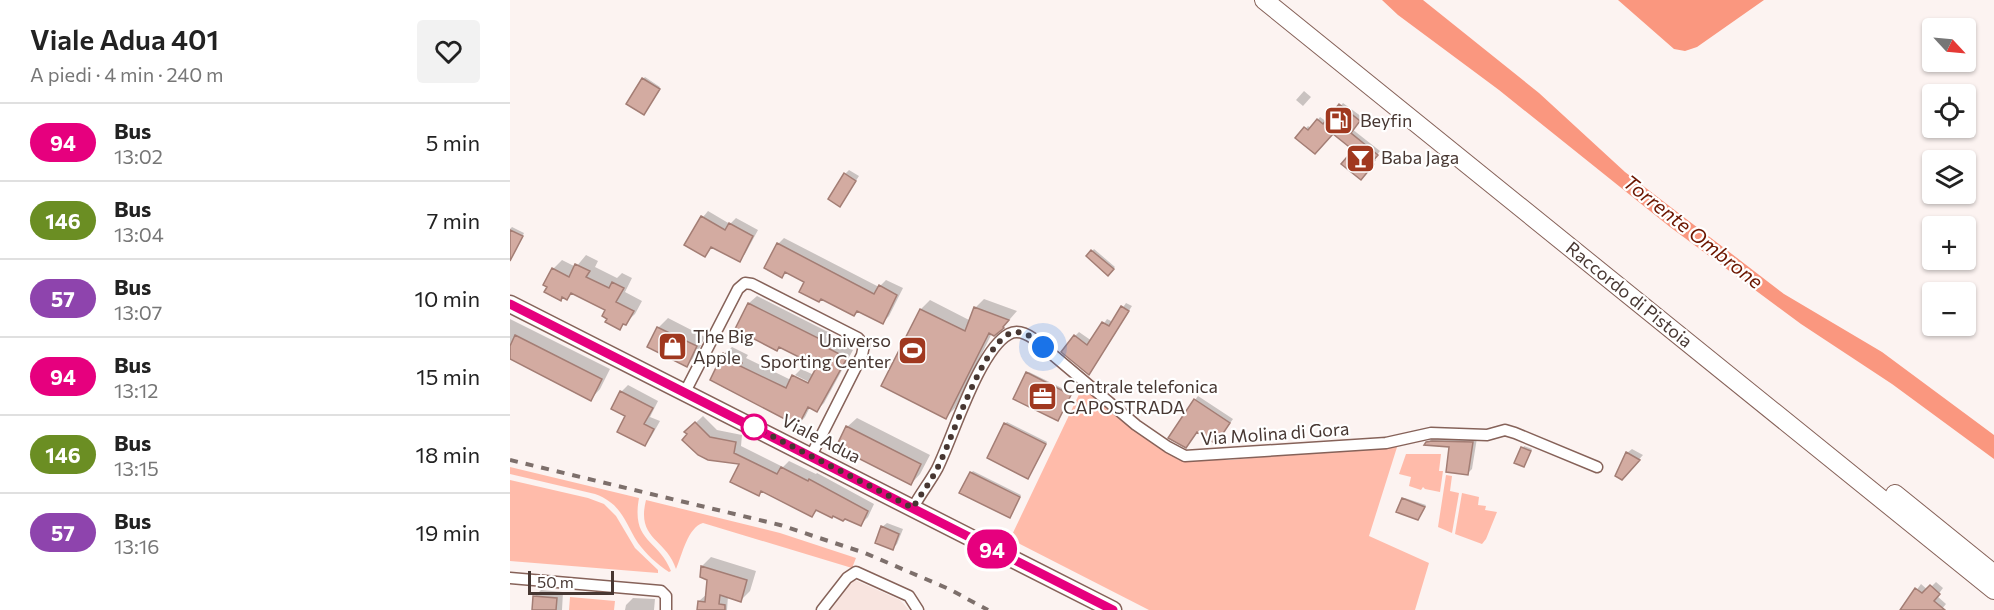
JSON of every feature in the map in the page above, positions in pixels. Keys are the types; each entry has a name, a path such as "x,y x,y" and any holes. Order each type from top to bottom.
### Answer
{"highway":[{"name":"Raccordo di Pistoia","path":"1264,0 1994,590"},
{"name":"Raccordo di Pistoia","path":"1284,0 1994,574"}],"main road":[{"name":"Viale Adua","path":"510,304 1113,610"}],"street":[{"path":"685,392 738,289 745,283 752,284 858,338 864,345 862,355 811,456"},
{"name":"Via Molina di Gora","path":"913,508 937,470 985,363 1004,338 1016,332 1034,339 1136,426 1185,456 1386,443 1431,433 1487,435 1505,430 1597,467"},
{"path":"822,610 853,573 860,573 909,596 918,610"},
{"path":"510,578 661,591 666,596 666,610"}],"shaded area":[{"path":"1083,386 1122,421 1179,460 1230,460 1398,444 1369,536 1429,563 1415,610 1149,610 1010,539"},
{"path":"1406,454 1441,454 1439,471 1443,471 1440,492 1409,486 1411,477 1399,474"},
{"path":"510,467 639,498 638,513 642,532 666,560 671,571 669,572 652,559 638,543 617,508 604,498 510,474"},
{"path":"1446,475 1452,476 1450,491 1459,493 1452,533 1438,527"},
{"path":"510,480 588,498 604,504 616,516 635,548 658,570 658,573 510,561"},
{"path":"1462,493 1479,497 1478,505 1486,506 1485,510 1497,512 1482,544 1455,534"},
{"path":"646,500 780,533 856,558 852,568 703,523 689,536 676,569 666,551 648,531 644,513"},
{"path":"853,579 900,600 909,610 827,610"},
{"path":"570,597 615,601 614,610 569,610"}],"water":[{"name":"Torrente Ombrone","path":"1382,0 1423,0 1539,93 1625,172 1784,294 1882,352 1994,435 1994,459 1892,384 1801,324 1670,227 1499,90 1398,15"},
{"path":"1618,0 1764,0 1697,47 1685,51 1674,49"}],"building":[{"path":"642,78 660,89 644,115 626,104"},
{"path":"1339,104 1360,121 1351,133 1378,155 1361,180 1341,164 1353,150 1333,134 1315,154 1295,138 1304,127 1308,130 1317,119 1323,124"},
{"path":"844,173 856,181 840,207 828,199"},
{"path":"701,216 725,230 729,223 753,236 740,262 711,247 705,257 684,245"},
{"path":"510,230 523,236 510,261"},
{"path":"777,243 874,294 879,285 897,295 883,324 857,311 854,316 821,299 819,302 799,292 804,282 785,272 782,278 764,268"},
{"path":"1091,250 1114,269 1108,276 1086,256"},
{"path":"575,264 590,271 586,277 609,288 612,282 624,288 616,302 634,311 626,325 623,324 620,330 605,322 607,319 602,316 605,310 571,293 567,300 562,297 561,301 544,292 547,287 543,285 552,268 569,277"},
{"path":"748,303 822,340 820,344 847,358 817,412 808,407 798,426 710,380 723,353 742,363 740,366 786,388 792,375 808,383 817,366 779,347 777,351 735,329"},
{"path":"1121,306 1129,311 1089,375 1061,352 1074,335 1087,345 1102,322 1109,326"},
{"path":"974,307 1009,320 1004,328 994,336 989,333 946,419 881,386 920,309 965,331"},
{"path":"657,327 697,346 687,367 647,347"},
{"path":"515,335 602,379 591,401 510,359 510,346"},
{"name":"Centrale telefonica CAPOSTRADA","path":"1026,372 1071,395 1058,421 1013,399"},
{"path":"620,391 653,408 644,424 654,429 645,446 617,432 625,416 611,409"},
{"path":"1194,399 1230,423 1216,444 1197,432 1186,448 1168,438"},
{"path":"695,422 710,437 736,442 734,453 777,474 781,467 808,481 809,479 868,511 861,526 845,519 843,521 833,516 832,518 816,510 812,517 761,491 759,496 730,482 739,464 708,460 698,455 682,440 687,434 684,432"},
{"path":"1004,423 1046,444 1028,479 987,458"},
{"path":"846,426 921,464 911,485 836,447"},
{"path":"1432,441 1473,442 1468,475 1446,472 1449,447 1424,445"},
{"path":"1521,447 1531,451 1524,467 1514,463"},
{"path":"1626,452 1640,460 1622,480 1615,476"},
{"path":"970,472 1020,497 1010,518 959,493"},
{"path":"1402,498 1425,507 1418,520 1396,512"},
{"path":"881,526 899,534 893,550 875,543"},
{"path":"701,566 747,580 741,602 720,595 719,604 725,605 725,610 697,610 698,601 705,602 707,580 700,577"},
{"path":"1930,585 1940,594 1934,601 1945,610 1900,610 1915,588 1922,593"},
{"path":"533,596 557,598 556,610 532,610"}],"railway":[{"path":"510,460 780,525 865,553 949,589 988,610"}],"bus line":[{"name":"94","path":"510,304 1113,610"}],"place":[{"name":"Beyfin","path":"1339,121"},
{"name":"Baba Jaga","path":"1360,158"},
{"name":"The Big Apple","path":"672,347"},
{"name":"Universo Sporting Center","path":"912,351"},
{"name":"Centrale telefonica CAPOSTRADA","path":"1042,397"}],"route":[{"path":"754,427 913,508 937,470 965,404 990,354 1008,334 1016,332 1030,336 1043,347"}]}
